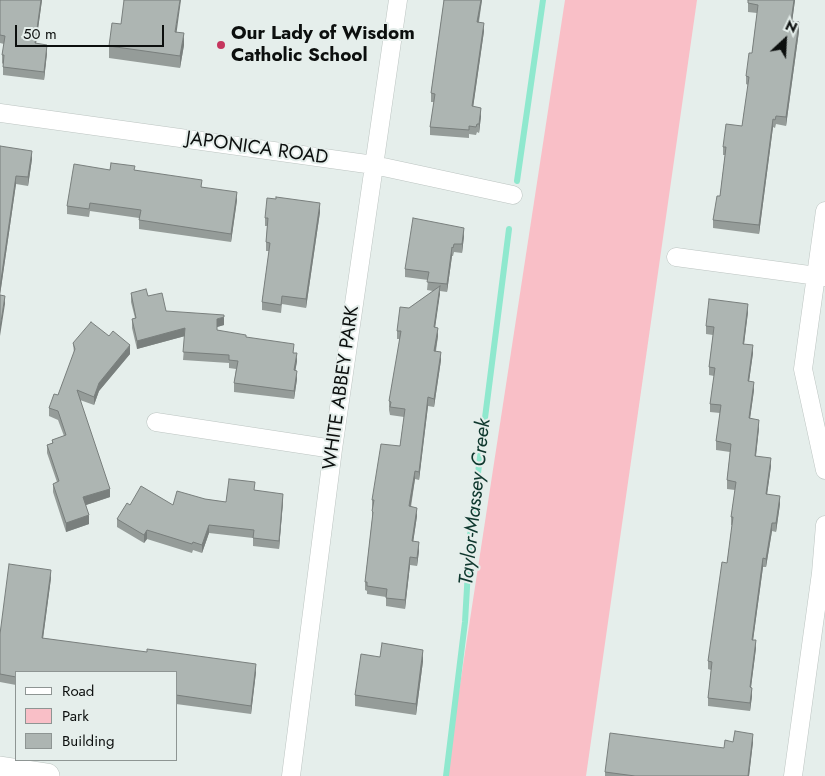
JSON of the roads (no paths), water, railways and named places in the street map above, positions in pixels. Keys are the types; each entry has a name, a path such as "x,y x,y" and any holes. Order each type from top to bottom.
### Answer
{"main road":[{"path":"0,769 47,776"}],"street":[{"name":"WHITE ABBEY PARK","path":"291,776 333,449 398,0"},
{"name":"JAPONICA ROAD","path":"0,113 374,165 513,195"},
{"path":"825,210 820,276 803,369 825,470"},
{"path":"676,256 820,276"},
{"path":"156,422 333,449"},
{"path":"793,776 823,573 825,524"}],"waterway":[{"name":"Taylor-Massey Creek","path":"517,181 543,0"},
{"name":"Taylor-Massey Creek","path":"446,776 465,622 470,536 509,229"}],"place":[{"name":"Our Lady of Wisdom Catholic School","path":"221,45"}]}
